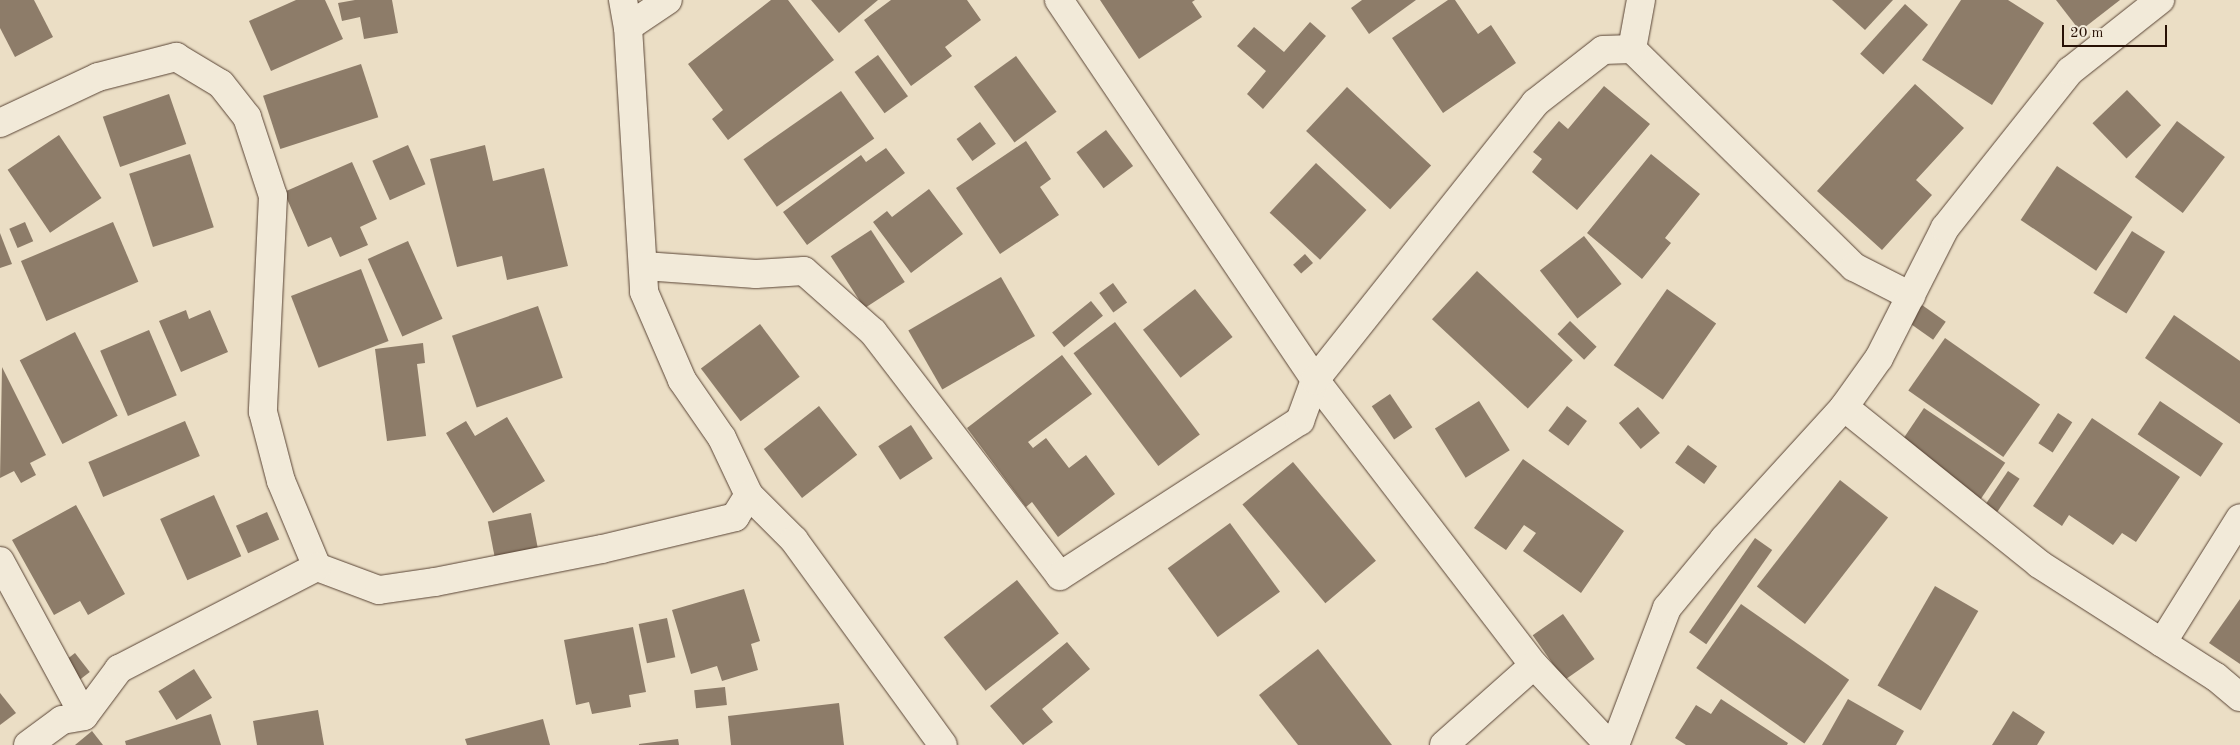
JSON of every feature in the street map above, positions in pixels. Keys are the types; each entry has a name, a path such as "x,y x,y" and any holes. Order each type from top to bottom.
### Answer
{"street":[{"path":"623,0 628,27 644,266 644,292 682,380 722,438 749,495 794,540 944,745"},
{"path":"628,27 668,0"},
{"path":"1059,0 1315,380 1534,665 1609,745"},
{"path":"1632,48 1641,0"},
{"path":"1615,745 1667,608 1724,539 1844,408 1879,358 1945,228 2070,70 2160,0"},
{"path":"644,266 756,274 804,271 873,332 1060,576 1300,420 1315,380 1535,103 1603,50 1632,48 1854,267 1911,296"},
{"path":"0,123 98,77 176,57 221,84 247,117 273,196 263,412 281,481 317,567 379,590 435,582 602,549 734,517 749,495"},
{"path":"1844,408 2039,564 2216,677 2240,697"},
{"path":"2162,643 2240,518"},
{"path":"0,561 84,716"},
{"path":"34,743 62,720 84,716 119,669 317,567"},
{"path":"1444,745 1534,665"}],"building":[{"path":"0,0 34,0 53,37 15,57 0,28"},
{"path":"296,0 325,0 343,39 271,71 249,21"},
{"path":"355,0 392,0 398,33 364,39 360,17 342,21 338,3"},
{"path":"771,0 788,0 834,60 728,140 712,119 723,110 688,64"},
{"path":"811,0 878,0 839,33"},
{"path":"891,0 967,0 981,20 945,47 952,56 911,86 864,20"},
{"path":"1100,0 1195,0 1192,2 1202,17 1139,59"},
{"path":"1362,0 1416,0 1369,34 1351,8"},
{"path":"1448,0 1455,0 1478,34 1491,25 1516,63 1443,113 1392,38"},
{"path":"1832,0 1893,0 1865,30"},
{"path":"1961,0 2008,0 2044,23 1992,105 1922,60"},
{"path":"2056,0 2120,0 2080,31"},
{"path":"1905,4 1928,25 1883,75 1860,54"},
{"path":"1310,22 1326,36 1263,109 1247,94 1266,71 1237,46 1254,27 1284,52"},
{"path":"878,55 908,96 885,113 855,72"},
{"path":"1016,56 1057,112 1014,142 974,87"},
{"path":"361,64 378,117 280,149 263,96"},
{"path":"1915,84 1964,128 1916,180 1932,195 1882,250 1817,191"},
{"path":"1604,86 1650,124 1577,210 1532,172 1542,159 1533,152 1559,121 1568,129"},
{"path":"1347,87 1431,165 1390,209 1306,131"},
{"path":"2127,90 2161,125 2127,159 2092,123"},
{"path":"841,91 874,139 777,207 744,159"},
{"path":"169,94 186,144 120,167 103,117"},
{"path":"2177,121 2225,157 2183,213 2135,177"},
{"path":"980,122 996,144 972,161 957,139"},
{"path":"1106,130 1133,166 1104,188 1076,152"},
{"path":"59,135 101,198 50,233 8,170"},
{"path":"1026,141 1051,179 1040,187 1059,215 1000,254 956,188"},
{"path":"408,145 425,184 390,200 372,161"},
{"path":"485,145 493,181 544,168 568,266 507,280 502,256 457,267 430,159"},
{"path":"886,148 905,173 807,245 783,212 861,155 866,162"},
{"path":"190,154 214,227 153,247 129,174"},
{"path":"1651,154 1700,194 1665,238 1671,243 1642,279 1587,233"},
{"path":"352,162 377,219 360,227 368,245 340,257 331,237 308,247 284,192"},
{"path":"1316,163 1366,210 1320,260 1270,213"},
{"path":"2057,166 2132,217 2096,271 2021,220"},
{"path":"929,189 963,234 911,273 873,222 887,211 892,217"},
{"path":"25,222 33,241 18,248 9,229"},
{"path":"113,222 138,282 46,321 21,261"},
{"path":"871,230 905,282 865,308 831,256"},
{"path":"2132,231 2165,252 2126,314 2093,293"},
{"path":"0,233 12,264 0,268"},
{"path":"1584,236 1622,284 1577,319 1540,270"},
{"path":"408,241 443,319 402,337 368,259"},
{"path":"1305,254 1313,263 1301,274 1293,265"},
{"path":"361,269 389,341 319,368 291,296"},
{"path":"1477,271 1573,360 1528,409 1432,319"},
{"path":"1001,277 1035,336 942,389 908,331"},
{"path":"1113,283 1127,302 1113,312 1099,293"},
{"path":"1195,289 1233,337 1181,378 1143,330"},
{"path":"1667,289 1716,323 1663,400 1614,365"},
{"path":"1091,301 1103,316 1064,347 1052,332"},
{"path":"1922,305 1946,322 1933,340 1909,323"},
{"path":"538,306 563,378 477,407 452,336"},
{"path":"186,310 189,319 210,310 228,352 181,372 159,321"},
{"path":"2174,315 2240,361 2240,424 2145,358"},
{"path":"1570,321 1597,347 1584,360 1557,334"},
{"path":"1115,322 1200,435 1158,466 1073,353"},
{"path":"760,324 800,377 741,421 701,369"},
{"path":"149,330 177,395 128,416 100,351"},
{"path":"75,332 118,416 62,444 20,360"},
{"path":"1945,338 2040,405 2003,457 1908,390"},
{"path":"423,343 425,363 417,364 426,436 387,441 375,349"},
{"path":"1062,355 1092,394 1028,442 1033,448 1046,438 1069,468 1086,455 1115,494 1058,537 1032,502 1026,507 967,428"},
{"path":"2,367 46,455 30,463 36,475 21,483 14,471 0,478"},
{"path":"1390,394 1412,427 1394,439 1372,406"},
{"path":"1479,401 1510,450 1466,478 1435,429"},
{"path":"2160,401 2223,443 2201,477 2138,434"},
{"path":"819,406 857,455 802,498 764,449"},
{"path":"1567,406 1587,421 1568,446 1548,431"},
{"path":"1638,407 1660,433 1641,449 1619,423"},
{"path":"1924,408 2005,463 1980,500 1899,445"},
{"path":"2058,413 2072,422 2053,452 2038,443"},
{"path":"507,417 545,481 493,513 446,433 466,421 475,436"},
{"path":"2092,418 2180,477 2136,542 2122,533 2113,545 2069,515 2062,526 2033,506"},
{"path":"185,421 200,456 103,497 88,462"},
{"path":"911,425 933,459 900,480 878,446"},
{"path":"1688,445 1717,466 1704,484 1675,463"},
{"path":"1523,459 1624,531 1581,593 1523,551 1536,533 1524,525 1506,550 1474,528"},
{"path":"1293,462 1376,561 1325,603 1242,504"},
{"path":"2008,471 2020,479 1993,518 1982,510"},
{"path":"1840,480 1888,518 1805,624 1757,586"},
{"path":"214,495 241,556 187,580 160,519"},
{"path":"76,505 125,594 88,615 80,601 54,615 12,540"},
{"path":"267,512 279,539 248,553 236,526"},
{"path":"531,513 539,553 496,562 488,521"},
{"path":"1230,523 1280,592 1218,637 1168,568"},
{"path":"1755,538 1772,550 1706,644 1689,632"},
{"path":"1017,580 1059,634 986,691 944,637"},
{"path":"1935,586 1978,611 1921,711 1878,686"},
{"path":"744,589 760,641 751,644 758,670 722,681 717,666 691,674 672,610"},
{"path":"2240,599 2240,664 2209,643"},
{"path":"1741,604 1849,680 1804,744 1696,668"},
{"path":"1563,614 1595,659 1564,680 1533,635"},
{"path":"667,618 675,657 647,663 639,624"},
{"path":"633,627 646,692 629,695 631,707 592,714 589,702 576,705 564,640"},
{"path":"1067,642 1090,669 1042,709 1053,722 1023,745 990,706"},
{"path":"1318,649 1392,745 1298,745 1259,695"},
{"path":"75,653 90,672 79,681 64,662"},
{"path":"194,669 212,698 176,720 158,691"},
{"path":"725,687 727,705 696,708 694,690"},
{"path":"0,693 16,713 0,725"},
{"path":"1721,699 1788,743 1787,745 1686,745 1675,738 1696,705 1711,714"},
{"path":"1848,699 1904,731 1896,745 1822,745"},
{"path":"839,703 844,745 731,745 728,716"},
{"path":"318,710 324,745 257,745 253,721"},
{"path":"2013,711 2045,732 2037,745 1992,745"},
{"path":"211,714 221,745 126,745 125,741"},
{"path":"543,719 550,745 467,745 465,739"},
{"path":"92,731 103,745 75,745"},
{"path":"678,739 679,745 639,745 639,744"}]}
